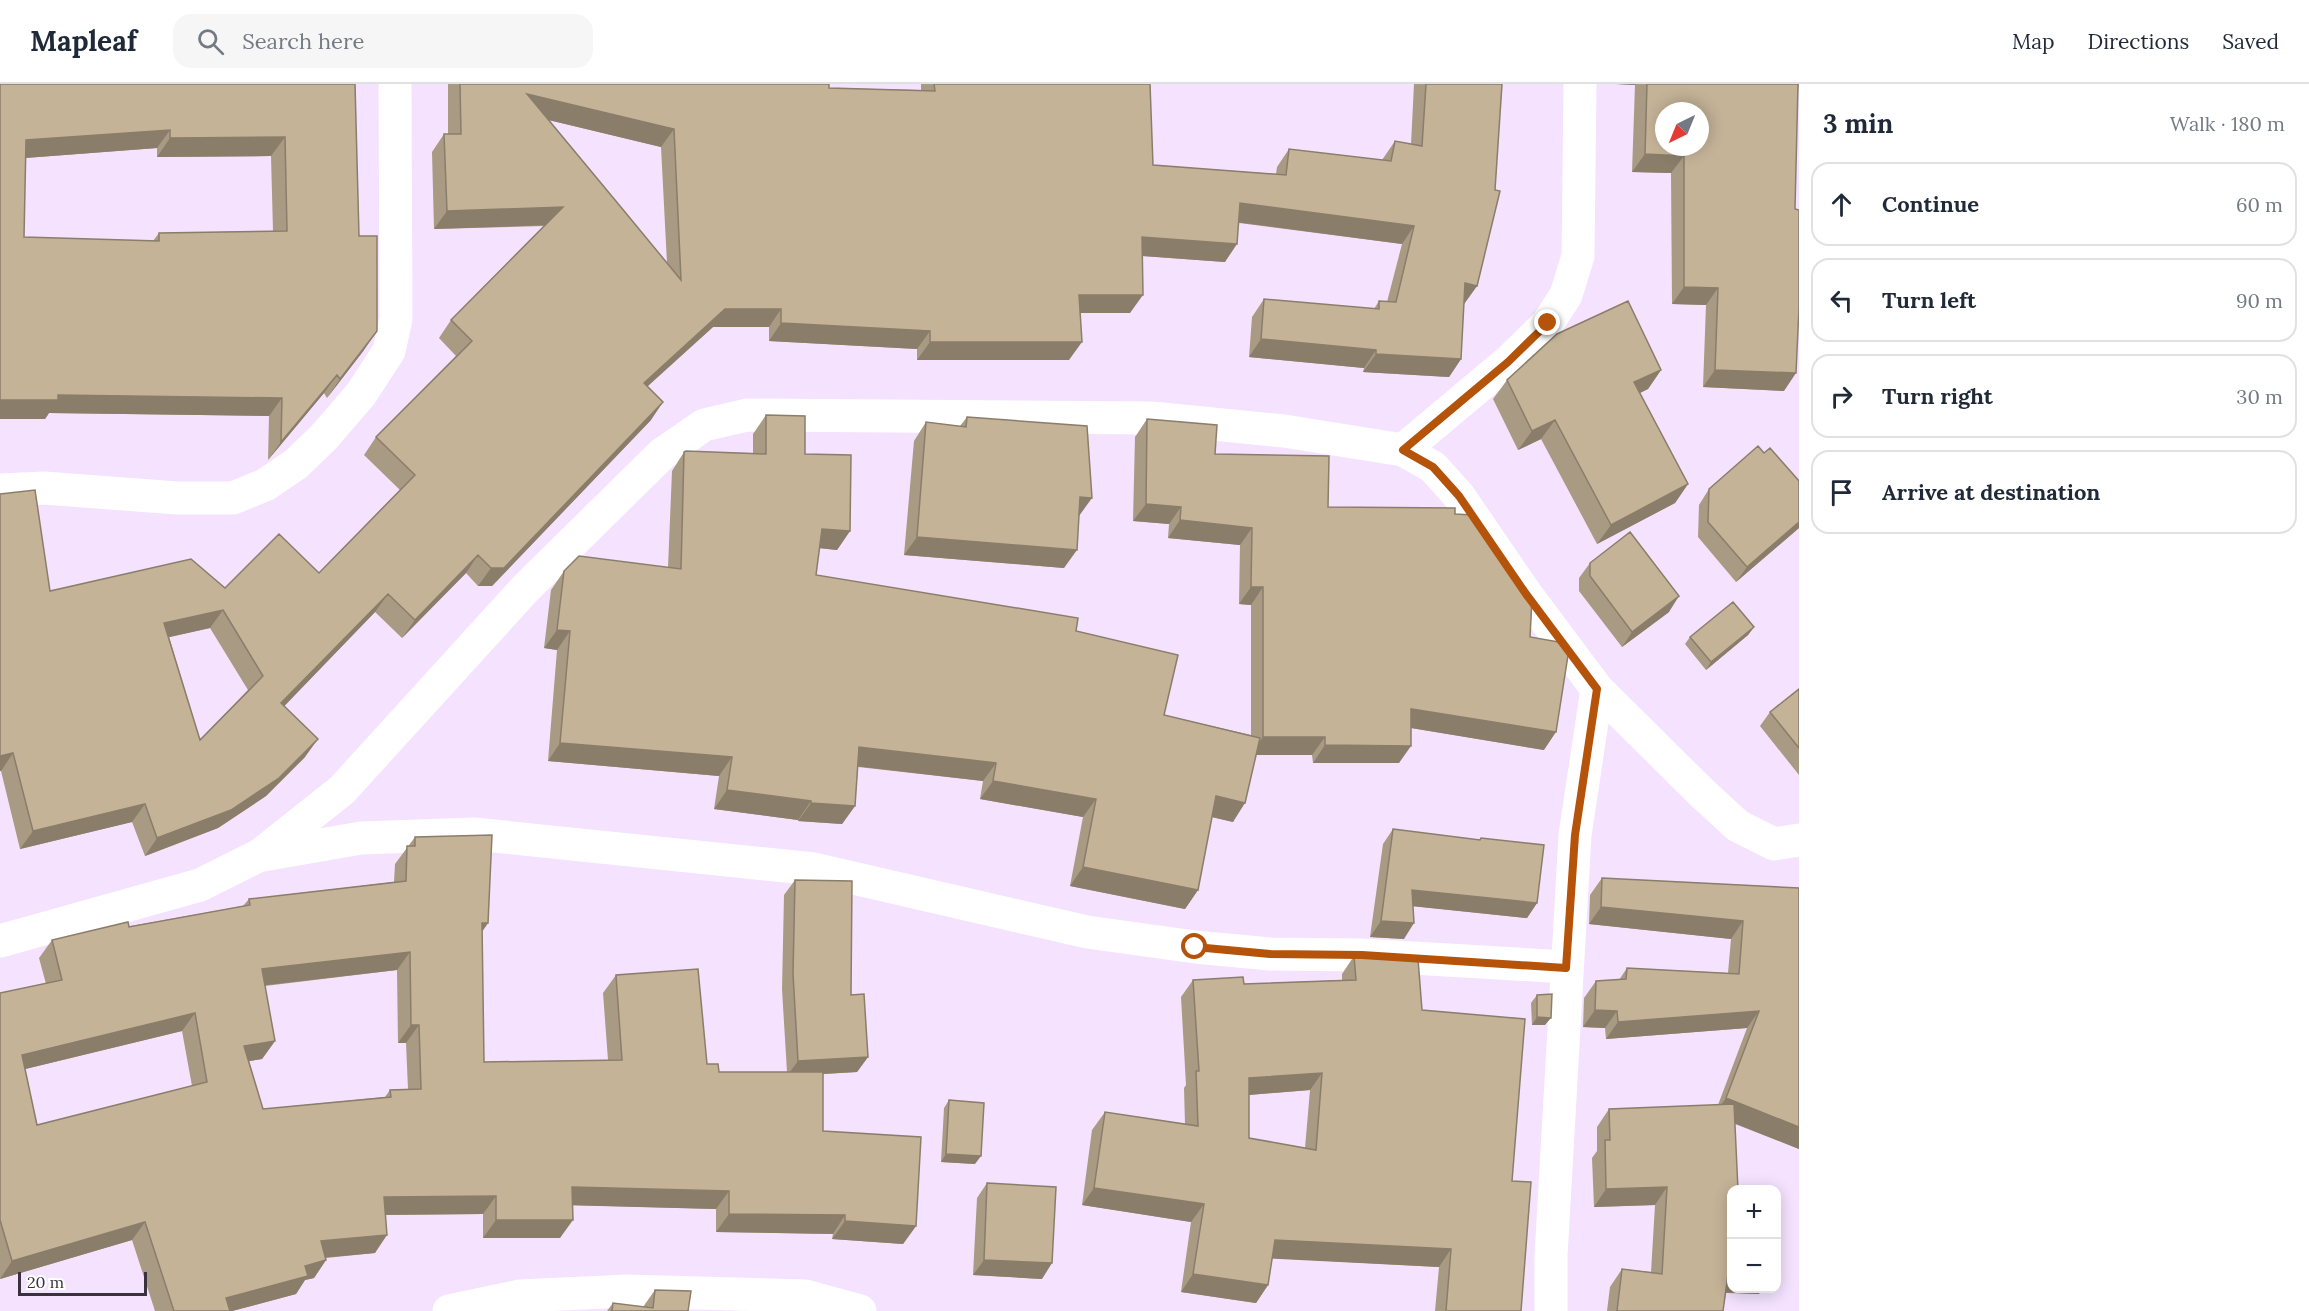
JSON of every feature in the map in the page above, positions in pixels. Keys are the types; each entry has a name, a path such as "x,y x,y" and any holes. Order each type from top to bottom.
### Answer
{"street":[{"path":"0,490 44,488 177,498 233,498 265,485 296,464 324,437 361,394 389,351 396,319 395,84"},
{"path":"1403,450 1508,362 1548,323 1566,295 1578,256 1580,84"},
{"path":"0,941 200,885 260,855 342,790 525,589 662,454 704,425 747,415 1152,418 1284,431 1403,450 1433,467 1459,496 1526,594 1597,689 1738,826 1774,844 1799,840"},
{"path":"1551,1311 1551,1256 1575,835 1597,689"},
{"path":"260,855 361,838 474,834 814,869 1087,932 1195,947 1270,954 1362,955 1566,968"},
{"path":"449,1311 520,1296 626,1291 805,1296 860,1311"}],"building":[{"path":"0,84 355,84 359,236 377,236 377,331 340,379 337,375 281,442 282,398 58,395 58,400 0,400","holes":["170,130 170,138 285,137 287,231 159,233 159,241 24,237 26,140"]},
{"path":"460,84 829,84 829,88 935,91 934,84 1150,84 1153,165 1286,175 1289,149 1391,161 1395,141 1422,146 1426,84 1502,84 1495,190 1500,191 1477,286 1465,283 1461,359 1376,354 1376,350 1261,339 1264,299 1379,309 1379,301 1396,302 1414,226 1240,203 1237,244 1142,237 1143,295 1079,295 1082,342 930,342 930,331 781,323 781,309 725,309 644,383 663,402 504,568 491,568 478,555 415,620 388,594 281,703 318,739 279,778 231,810 157,838 145,804 33,831 13,753 0,756 0,494 35,490 50,591 191,559 225,588 279,534 319,573 415,475 376,437 472,341 451,320 563,207 447,211 444,134 461,134","holes":["527,94 674,129 681,280 620,206","223,610 263,676 200,740 164,623"]},
{"path":"1647,84 1798,84 1795,209 1799,210 1799,308 1796,373 1715,370 1718,288 1684,287 1684,156 1709,156 1709,102 1655,102 1655,155 1645,154"},
{"path":"1628,301 1661,370 1634,382 1688,484 1611,525 1555,420 1532,431 1507,380 1557,334"},
{"path":"766,415 805,416 805,454 851,455 850,531 822,529 816,575 1078,618 1076,631 1178,655 1164,715 1260,738 1245,803 1216,796 1198,890 1083,867 1096,799 993,781 996,763 859,747 855,806 811,803 811,801 727,790 732,757 560,743 570,631 557,630 564,571 579,556 681,569 684,452 766,454"},
{"path":"967,417 1087,426 1092,498 1080,497 1077,550 917,537 926,422 966,427"},
{"path":"1147,419 1217,425 1215,454 1329,456 1328,507 1455,508 1455,514 1473,515 1532,599 1530,637 1564,643 1569,649 1556,732 1411,709 1411,746 1325,745 1325,737 1263,737 1263,587 1251,587 1252,528 1180,520 1181,507 1146,504"},
{"path":"1758,446 1764,453 1770,448 1799,481 1799,522 1747,567 1708,522 1709,489"},
{"path":"1630,532 1679,596 1632,632 1590,576 1590,563"},
{"path":"1733,602 1754,627 1711,662 1690,637"},
{"path":"1799,689 1799,748 1770,712"},
{"path":"1393,829 1544,845 1537,903 1412,890 1414,923 1381,921"},
{"path":"492,835 488,923 482,923 484,1062 622,1060 616,975 698,969 707,1064 718,1064 719,1072 823,1072 823,1131 921,1137 916,1226 845,1221 845,1215 729,1214 729,1191 572,1187 573,1220 496,1220 496,1196 384,1197 387,1235 321,1241 326,1260 305,1266 308,1276 226,1298 230,1311 174,1311 145,1222 12,1261 0,1220 0,993 62,980 52,940 128,922 129,927 250,905 249,899 406,881 407,846 415,846 415,837","holes":["410,952 411,1025 419,1025 421,1089 390,1090 391,1097 263,1109 244,1046 275,1041 262,969","195,1013 207,1082 37,1125 22,1055"]},
{"path":"1602,878 1799,888 1799,1127 1726,1098 1759,1011 1618,1022 1617,1011 1595,1010 1596,981 1626,979 1627,968 1739,974 1743,921 1601,907"},
{"path":"795,880 852,881 851,995 864,994 868,1057 798,1061 793,974"},
{"path":"1354,956 1418,959 1422,1010 1525,1019 1512,1181 1531,1182 1521,1311 1446,1311 1451,1249 1275,1240 1268,1285 1193,1274 1204,1204 1094,1188 1105,1112 1198,1126 1196,1071 1199,1071 1193,980 1243,977 1244,984 1356,980","holes":["1322,1073 1316,1150 1249,1138 1249,1078"]},
{"path":"1552,994 1551,1018 1537,1017 1537,995"},
{"path":"949,1100 984,1103 981,1156 946,1154"},
{"path":"1734,1104 1738,1185 1727,1185 1727,1281 1723,1311 1617,1311 1622,1269 1662,1274 1667,1187 1606,1189 1605,1140 1610,1140 1609,1109"},
{"path":"987,1183 1056,1187 1052,1263 984,1260"},
{"path":"655,1290 691,1291 688,1311 612,1311 613,1303 653,1308"}],"route":[{"path":"1195,947 1270,954 1362,955 1566,968 1575,835 1597,689 1526,594 1459,496 1433,467 1403,450 1508,362 1548,323"}]}
